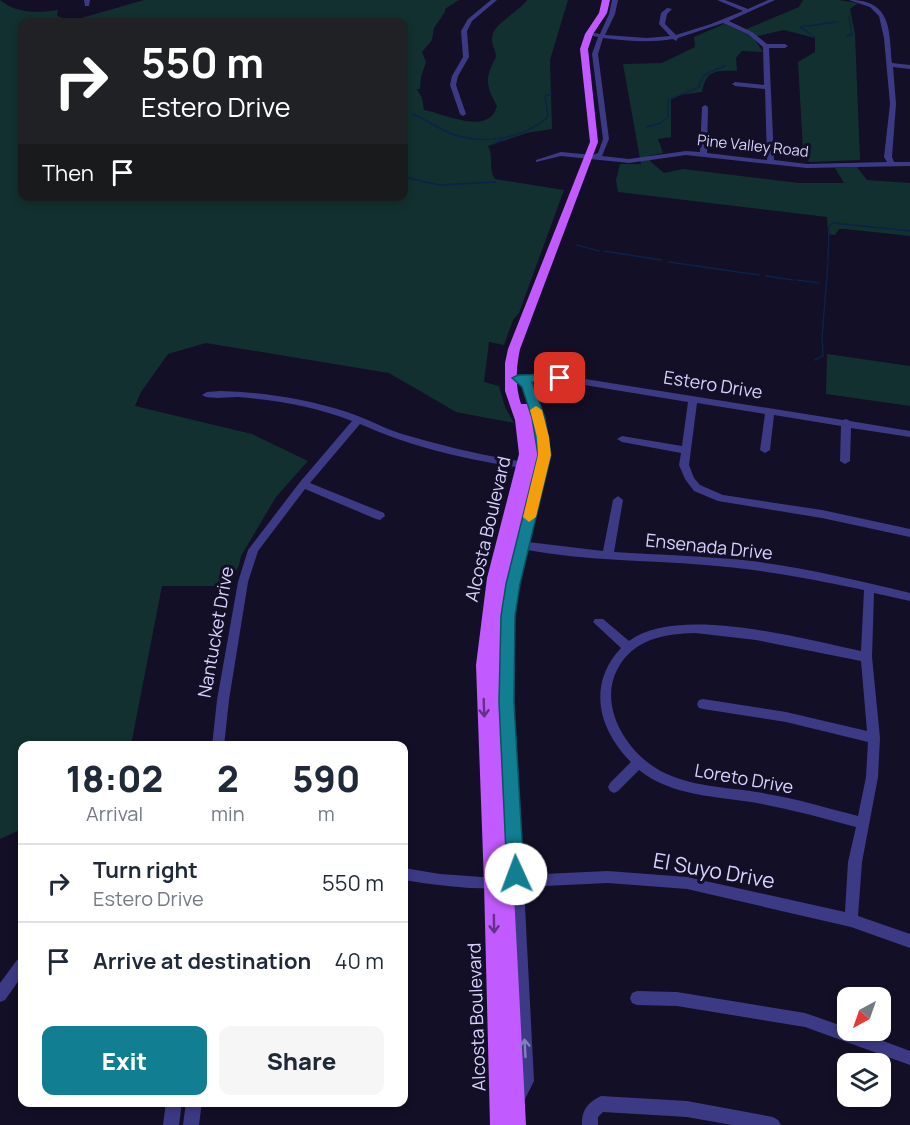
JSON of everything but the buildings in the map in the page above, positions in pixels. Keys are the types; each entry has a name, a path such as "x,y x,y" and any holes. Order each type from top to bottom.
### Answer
{"main road":[{"name":"Alcosta Boulevard","path":"516,1125 495,663 503,583 534,436 514,379 591,156 601,141 590,50 610,0"},
{"name":"Alcosta Boulevard","path":"500,1125 505,882"}],"street":[{"path":"463,114 453,86 455,76 466,57 463,35 470,20 494,0"},
{"path":"720,0 748,10"},
{"path":"595,35 645,41 676,39 772,0"},
{"path":"852,0 868,2 882,15 890,65 893,104 888,157 891,164"},
{"path":"669,9 664,13 662,24 676,39"},
{"path":"723,21 750,33 766,46 785,46"},
{"path":"645,41 646,50"},
{"path":"766,46 771,162"},
{"path":"890,65 910,67"},
{"path":"735,84 768,87"},
{"path":"703,154 705,107"},
{"name":"Pine Valley Road","path":"538,161 561,154 629,161 671,154 703,154 807,166 910,164"},
{"name":"Estero Drive","path":"514,379 560,378 910,434"},
{"name":"Alcosta Boulevard","path":"513,543 545,455 538,418 528,385 514,379"},
{"path":"207,395 242,395 302,403 358,420 396,436 493,461 528,466"},
{"path":"693,399 684,465 690,479 698,488 722,498 822,514 910,533"},
{"path":"765,450 770,411"},
{"name":"Nantucket Drive","path":"219,741 223,700 243,582 253,550 303,484 358,420"},
{"path":"845,461 846,422"},
{"path":"621,439 685,450"},
{"path":"303,484 380,516"},
{"path":"608,554 618,500"},
{"name":"Ensenada Drive","path":"513,543 556,551 731,563 910,597"},
{"path":"851,920 855,862 873,777 874,738 866,657 869,588"},
{"path":"598,622 628,647"},
{"name":"Loreto Drive","path":"863,823 769,799 687,788 659,776 639,762 621,743 610,723 605,703 606,684 612,667 628,647 650,634 671,628 688,628 795,642 866,657"},
{"path":"703,704 786,717 874,738"},
{"path":"615,787 639,762"},
{"name":"El Suyo Drive","path":"408,875 440,880 505,882 608,877 687,883 851,920 910,941"},
{"path":"3,986 18,969"},
{"path":"638,999 677,999 805,1020 910,1058"},
{"path":"590,1125 589,1118 593,1109 602,1104 687,1109 773,1125"},
{"path":"171,1125 173,1107"},
{"path":"191,1125 193,1107"}],"green space":[{"path":"0,0 20,10 42,12 58,10 57,16 63,18 18,18 18,201 408,201 408,18 81,18 144,0 459,0 445,9 434,28 432,40 422,52 426,62 420,89 417,89 422,98 424,110 475,122 485,120 492,115 497,106 490,92 488,81 496,57 492,41 496,28 527,0 568,0 550,60 552,129 527,133 488,146 495,179 564,190 519,313 513,320 504,345 489,342 484,382 499,386 505,407 514,423 456,412 389,373 206,343 168,354 141,392 135,406 252,434 308,461 276,497 241,556 229,586 162,586 132,741 18,741 18,831 0,839"},
{"path":"803,0 838,0 858,3 850,9 855,34 860,160 809,162 803,150 798,62 815,52 815,38 784,30 753,37 763,52 742,51 736,58 737,71 713,73 706,79 702,92 680,95 671,100 671,137 658,139 663,153 649,156 651,162 664,173 683,169 799,183 844,183 835,168 857,167 867,180 910,183 910,236 845,229 839,229 835,235 828,234 827,217 618,192 616,180 620,164 641,164 623,64 662,63 695,47 694,37 724,24 742,31 799,7"},
{"path":"827,354 910,366 910,406 826,394"}],"waterway":[{"path":"847,36 852,35 849,17"},
{"path":"815,37 800,27 836,22"},
{"path":"647,127 661,123 668,117 668,100 699,87 705,76 725,66"},
{"path":"412,114 462,137 502,138 527,131 548,117 545,96 552,94"},
{"path":"493,144 502,140"},
{"path":"408,178 439,185 496,182"},
{"path":"828,261 829,226 833,223 910,231"},
{"path":"577,245 599,251"},
{"path":"604,251 661,260"},
{"path":"669,262 759,275"},
{"path":"815,360 823,356 822,337 828,263"},
{"path":"766,276 793,280"},
{"path":"797,280 819,283"}],"slow traffic":[{"path":"529,517 545,455 536,410"}],"route":[{"path":"516,874 506,702 508,616 513,584 545,455 543,437 528,385 518,378 560,378"}]}
